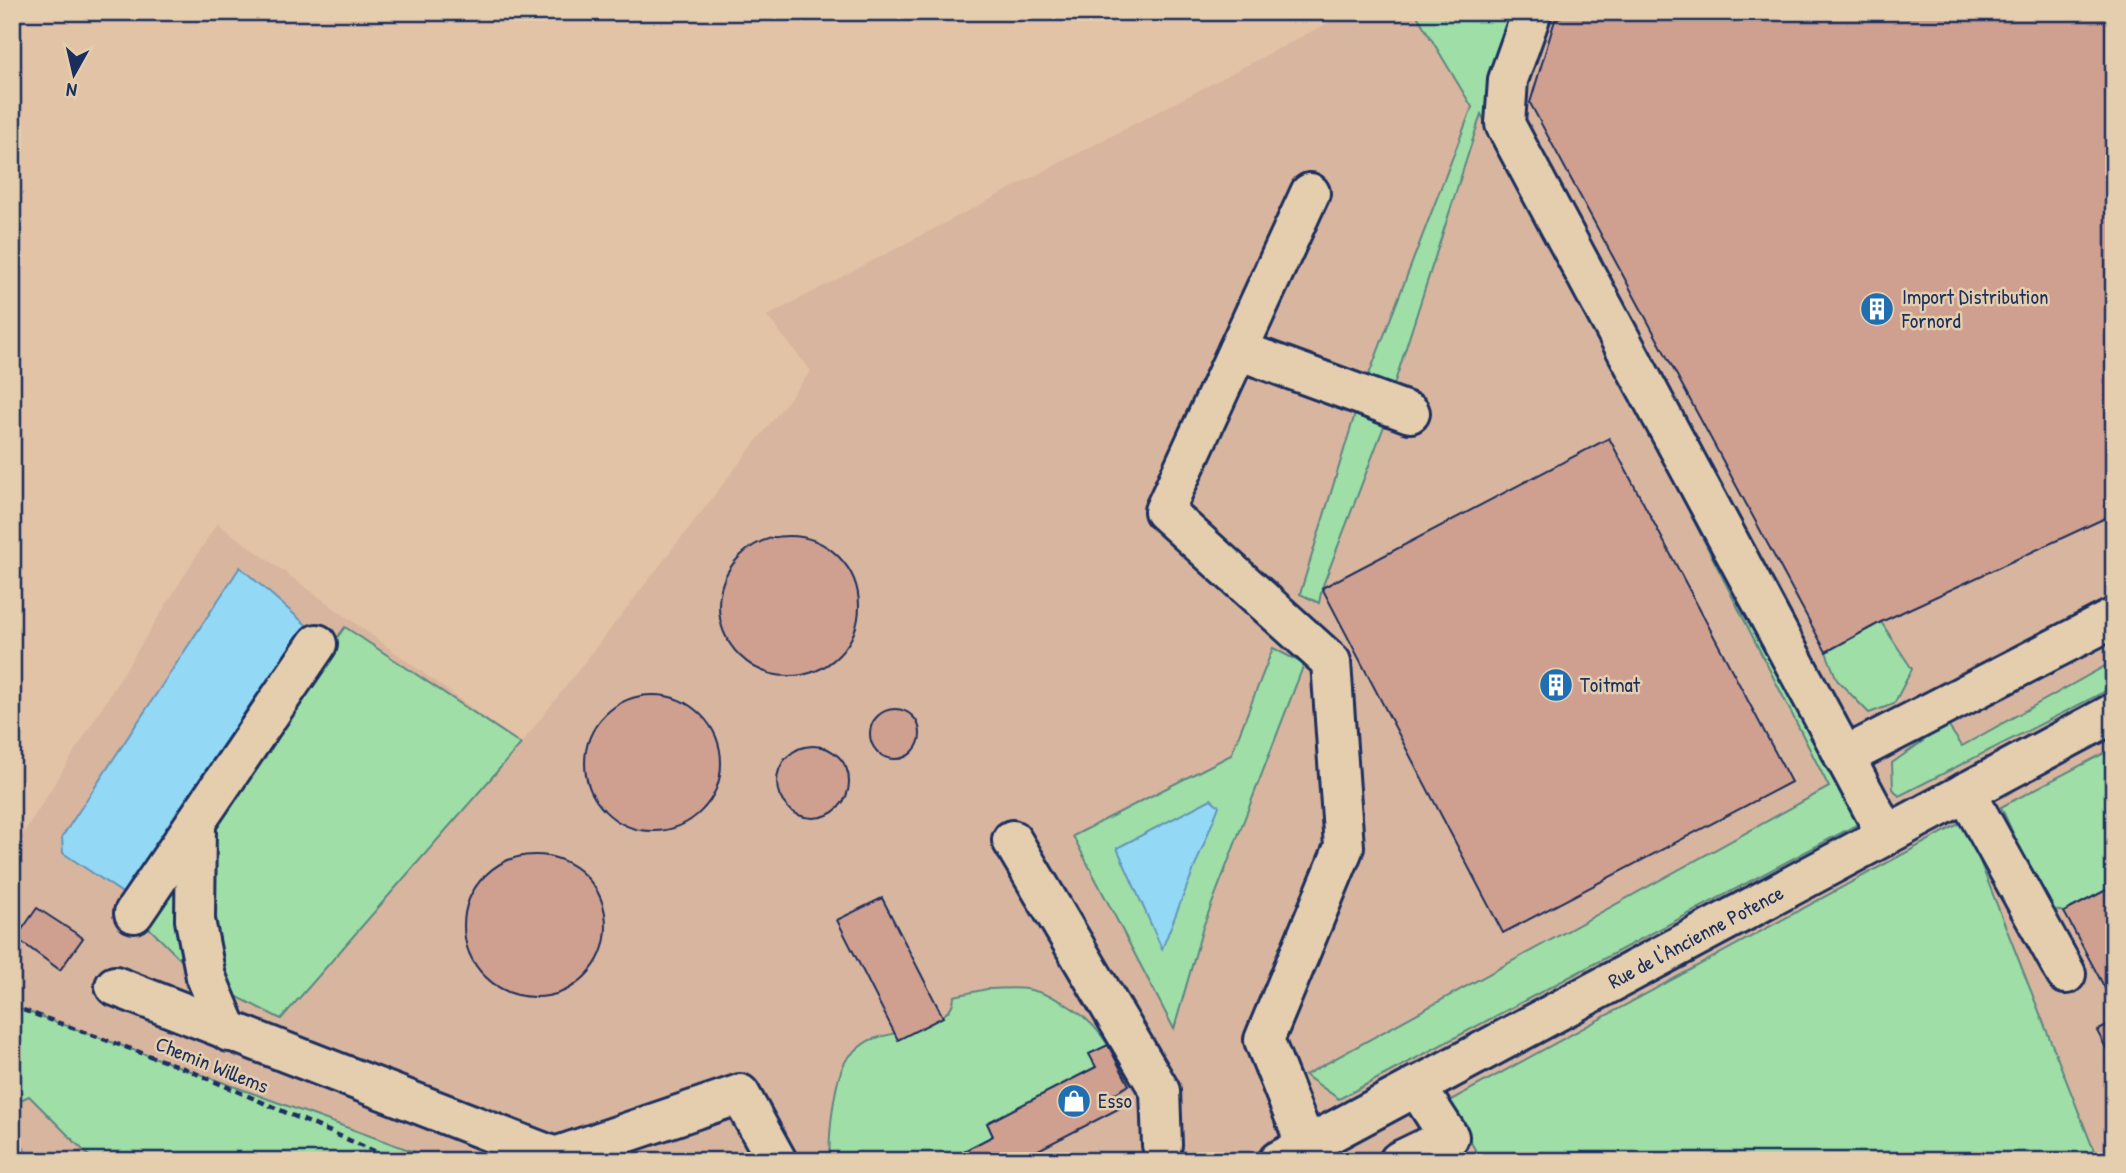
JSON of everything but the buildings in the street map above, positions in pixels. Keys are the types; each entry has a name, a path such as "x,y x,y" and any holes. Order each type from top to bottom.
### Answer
{"street":[{"path":"1531,12 1508,80 1505,124 1886,834"},
{"path":"1292,1153 1264,1040 1344,847 1331,662 1164,511 1310,193"},
{"path":"1238,350 1410,413"},
{"path":"1844,757 2114,618"},
{"path":"135,913 317,644"},
{"name":"Rue de l'Ancienne Potence","path":"1292,1153 2114,713"},
{"path":"1966,792 2067,974"},
{"path":"196,825 195,920 206,977 229,1032"},
{"path":"1012,840 1160,1091 1157,1156"},
{"path":"115,986 555,1157 740,1094 777,1161"},
{"path":"1399,1161 1449,1137 1416,1086"}],"path":[{"name":"Chemin Willems","path":"12,1006 186,1069 397,1161"}],"shaded area":[{"path":"1349,12 2114,12 2114,1161 433,1161 434,1158 12,1006 12,852 217,523 521,744 811,371 767,316"},
{"path":"28,1096 94,1161 12,1161 12,1104"}],"green space":[{"path":"1415,12 1442,12 1444,17 1454,12 1517,12 1488,94 1862,822 1339,1099 1305,1075 1829,787 1635,405 1481,114 1393,388 1368,377 1472,107"},
{"path":"1355,414 1384,426 1322,588 1319,603 1300,594"},
{"path":"1881,622 1912,669 1894,704 1869,713 1837,680 1826,652"},
{"path":"345,627 521,744 281,1019 198,977 134,913"},
{"path":"1273,648 1304,664 1203,927 1174,1029 1073,836 1231,755"},
{"path":"2114,661 2114,687 1899,796 1893,789 1892,763 1947,724 1962,746"},
{"path":"2114,748 2114,886 2064,912 2047,908 2001,807"},
{"path":"1964,821 2098,1161 1481,1161 1449,1101"},
{"path":"1012,988 1039,992 1062,1002 1083,1016 1108,1045 1090,1054 1096,1067 987,1123 993,1136 962,1152 966,1161 830,1161 835,1093 842,1068 849,1056 870,1040 934,1021 944,1015 954,996 987,989"},
{"path":"12,1006 434,1159 94,1161 29,1096 12,1104"}],"water":[{"path":"240,567 312,630 130,898 63,853 62,837"},
{"path":"1211,799 1219,806 1162,949 1117,848"},
{"path":"12,1127 31,1161 12,1161"}],"place":[{"name":"Import Distribution Fornord","path":"1877,309"},
{"name":"Toitmat","path":"1556,685"},
{"name":"Esso","path":"1074,1101"}]}
